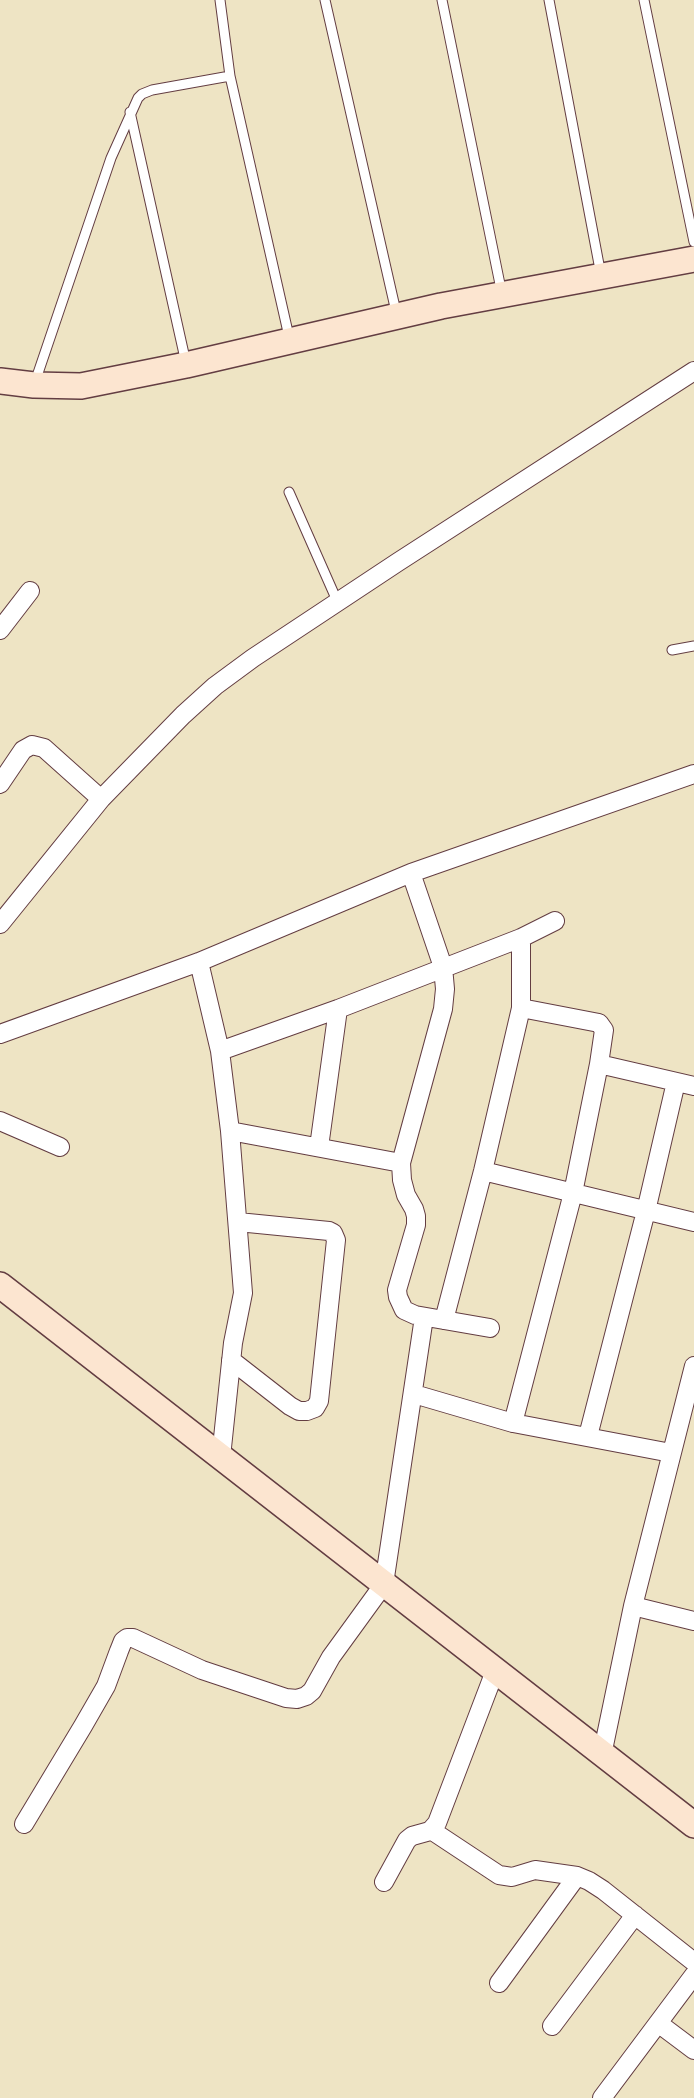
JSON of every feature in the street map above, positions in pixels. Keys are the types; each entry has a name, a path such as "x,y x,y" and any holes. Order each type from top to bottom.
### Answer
{"street":[{"path":"0,381 34,385 81,386 186,365 397,316 502,294 694,259"},
{"path":"0,924 102,799 183,715 215,686 253,658 694,371"},
{"path":"0,630 30,591"},
{"path":"1,781 23,750 32,744 44,748 102,799"},
{"path":"0,1034 199,962 411,873 694,774"},
{"path":"411,873 443,967 445,989 443,1009 401,1163 402,1180 416,1216 416,1225 397,1290 398,1297 404,1310 424,1318 490,1328"},
{"path":"220,1052 338,1009 521,938 555,921"},
{"path":"444,1320 483,1171 521,1008 521,938"},
{"path":"199,962 220,1052 230,1131 243,1293 231,1360 221,1456"},
{"path":"513,1423 573,1193 604,1030 599,1023 521,1008"},
{"path":"319,1147 338,1009"},
{"path":"599,1064 694,1086"},
{"path":"588,1436 646,1211 676,1082"},
{"path":"0,1121 60,1147"},
{"path":"230,1131 401,1163"},
{"path":"483,1171 694,1222"},
{"path":"231,1360 290,1406 299,1411 315,1408 319,1401 336,1240 333,1233 324,1231 238,1222"},
{"path":"0,1285 694,1825"},
{"path":"24,1824 106,1686 123,1641 127,1638 132,1638 202,1670 286,1698 297,1699 306,1696 312,1691 331,1657 384,1584 424,1318"},
{"path":"602,1755 633,1606 694,1366"},
{"path":"414,1394 513,1423 671,1453"},
{"path":"633,1606 694,1621"},
{"path":"384,1882 407,1840 412,1836 431,1830 437,1823 495,1671"},
{"path":"431,1830 503,1877 512,1877 535,1870 577,1876 603,1890 694,1962"},
{"path":"499,1982 577,1876"},
{"path":"552,2026 635,1915"},
{"path":"602,2098 694,1975"},
{"path":"658,2023 694,2050"}],"lane":[{"path":"220,0 230,76 290,341"},
{"path":"325,0 397,316"},
{"path":"442,0 502,294"},
{"path":"549,0 601,276"},
{"path":"644,0 694,242"},
{"path":"34,385 111,158 130,112 138,98 152,90 230,76"},
{"path":"130,112 186,365"},
{"path":"288,492 338,603"},
{"path":"672,650 694,646"}]}
